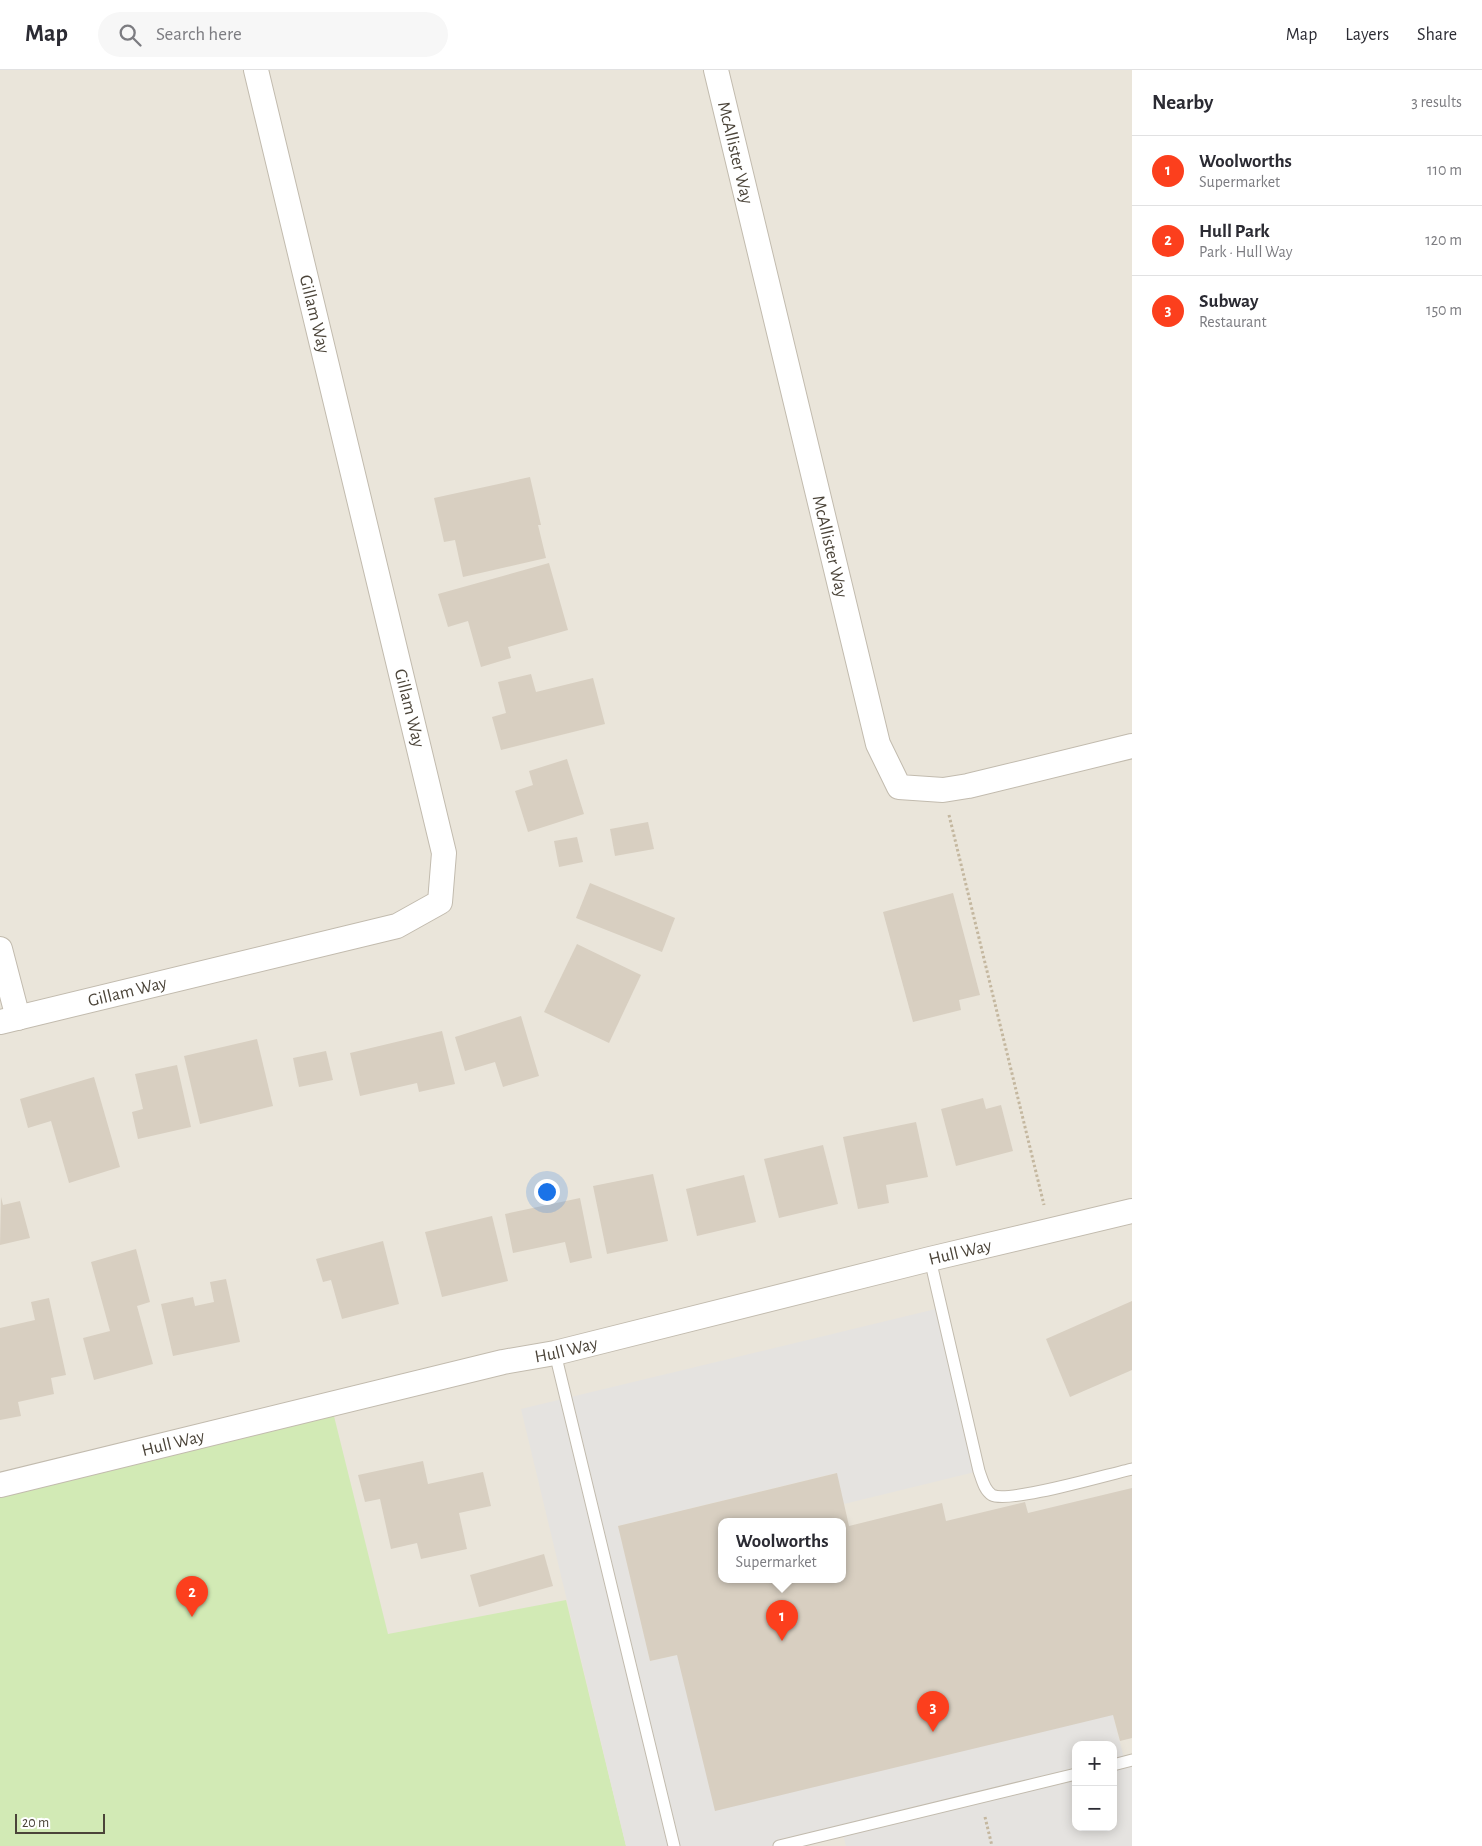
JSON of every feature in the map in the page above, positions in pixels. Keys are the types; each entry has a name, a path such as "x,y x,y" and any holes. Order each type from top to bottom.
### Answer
{"street":[{"name":"Gillam Way","path":"9,1020 397,926 440,902 444,853 256,70"},
{"name":"McAllister Way","path":"716,70 878,744 899,787 943,790 968,786 1132,746"},
{"path":"0,949 9,1020"},
{"name":"Hull Way","path":"0,1485 503,1362 555,1353 930,1259 1132,1211"}],"lane":[{"path":"930,1259 979,1471 984,1486 990,1494 999,1497 1021,1495 1132,1469"},
{"path":"555,1353 674,1846"},
{"path":"1117,1764 1132,1760"},
{"path":"779,1846 1072,1775"}],"path":[{"path":"943,790 1050,1230"},
{"path":"984,1811 992,1846"}],"shaded area":[{"path":"0,70 1132,70 1132,1846 0,1846"},
{"path":"940,1308 979,1471 844,1504 836,1473 618,1526 650,1661 677,1655 1113,1715 1125,1762 1132,1761 1132,1846 846,1846 842,1831 779,1846 626,1846 521,1409"}],"green space":[{"path":"331,1404 388,1634 566,1600 626,1846 0,1846 0,1485"}],"building":[{"path":"530,477 546,558 463,577 455,540 444,542 434,498"},
{"path":"549,563 568,630 508,647 511,658 481,667 468,621 448,627 438,594"},
{"path":"531,674 536,692 593,678 605,724 501,750 492,717 506,713 498,682"},
{"path":"567,759 584,814 528,832 515,791 533,785 529,771"},
{"path":"648,822 654,849 615,856 610,829"},
{"path":"577,837 583,862 559,867 554,841"},
{"path":"590,883 675,918 662,952 576,918"},
{"path":"953,893 980,995 959,1000 961,1010 913,1022 883,912"},
{"path":"577,944 641,975 609,1043 544,1012"},
{"path":"521,1016 539,1076 503,1087 495,1062 465,1071 455,1037"},
{"path":"442,1031 455,1084 419,1092 417,1083 360,1096 350,1053"},
{"path":"257,1039 273,1106 200,1124 184,1056"},
{"path":"326,1051 333,1080 299,1087 293,1058"},
{"path":"177,1065 191,1127 138,1139 132,1112 143,1109 135,1074"},
{"path":"94,1077 120,1167 69,1183 51,1121 28,1128 20,1099"},
{"path":"983,1098 986,1109 1001,1105 1013,1151 956,1166 941,1109"},
{"path":"916,1122 928,1177 886,1185 889,1203 858,1209 843,1137"},
{"path":"823,1145 838,1204 779,1218 764,1159"},
{"path":"653,1174 668,1241 607,1254 593,1186"},
{"path":"744,1175 756,1222 697,1236 686,1189"},
{"path":"1,1197 3,1205 20,1201 30,1238 0,1245"},
{"path":"580,1198 592,1258 570,1263 565,1242 513,1253 505,1214"},
{"path":"492,1216 508,1281 442,1297 425,1232"},
{"path":"383,1241 399,1304 342,1319 331,1280 323,1282 316,1259"},
{"path":"136,1249 150,1302 137,1306 153,1364 94,1380 83,1338 110,1331 91,1262"},
{"path":"226,1279 240,1342 173,1356 161,1304 193,1297 195,1306 214,1302 210,1282"},
{"path":"49,1298 66,1375 51,1378 54,1394 18,1402 21,1416 0,1420 0,1328 35,1320 31,1302"},
{"path":"1132,1301 1132,1370 1070,1397 1046,1339"},
{"path":"423,1461 428,1484 483,1472 491,1506 459,1513 467,1549 421,1559 417,1543 391,1549 380,1499 365,1502 358,1475"},
{"path":"837,1473 849,1526 942,1503 946,1521 1025,1502 1028,1513 1132,1488 1132,1738 1120,1741 1113,1715 715,1811 677,1655 650,1661 618,1526"},
{"path":"544,1554 553,1586 479,1607 470,1575"}],"place":[{"name":"Hull Park","path":"192,1617"},
{"name":"Woolworths","path":"782,1641"},
{"name":"Subway","path":"933,1732"}]}
